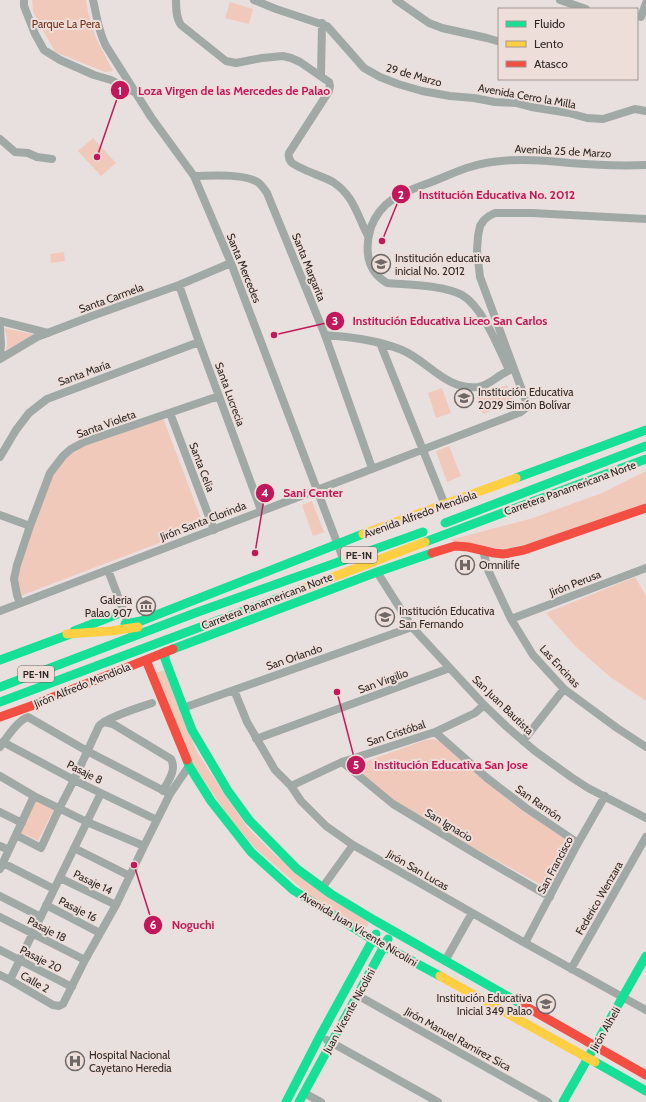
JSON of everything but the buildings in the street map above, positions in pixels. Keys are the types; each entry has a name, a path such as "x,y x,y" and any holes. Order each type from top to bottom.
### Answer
{"main road":[{"name":"Avenida Alfredo Mendiola","path":"128,623 141,621 445,504 646,430"},
{"name":"Carretera Panamericana Norte","path":"0,688 195,614 434,528 646,446"},
{"name":"Carretera Panamericana Norte","path":"0,702 142,650 178,635 646,459"},
{"path":"165,652 442,549 455,546 504,554 524,550 646,508"},
{"path":"0,660 123,612"},
{"path":"69,634 122,630 195,614"},
{"path":"69,634 90,628 128,623"},
{"path":"165,652 178,635"},
{"name":"Jirón Alfredo Mendiola","path":"0,717 165,652"},
{"name":"Avenida Juan Vicente Nicolini","path":"165,652 165,659 192,730 228,791 249,820 297,869 322,888 382,924"},
{"name":"Avenida Juan Vicente Nicolini","path":"146,660 188,766 211,801 251,852 293,890 373,940 646,1090"},
{"path":"150,672 161,667 168,667"},
{"path":"20,694 33,696 65,686 73,688"},
{"path":"286,1102 320,1036 382,924 392,931"},
{"name":"Avenida Juan Vicente Nicolini","path":"392,931 646,1075"},
{"name":"Juan Vicente Nicolini","path":"299,1102 392,931"},
{"name":"Jirón Alheli","path":"563,1102 646,956"},
{"path":"310,1056 321,1062"}],"street":[{"path":"16,0 24,3 35,34 44,50 60,60 94,75 111,80 136,93"},
{"name":"Santa Mercedes","path":"93,0 102,38 151,117 194,176 263,344 344,561"},
{"path":"176,0 177,16 181,25 226,61 236,63 283,56 300,62 329,82 329,91 288,153 288,157 290,162 296,166 332,182 342,189 354,204 361,223 368,236"},
{"name":"29 de Marzo","path":"254,0 283,12 322,23 327,26 364,68 380,77 398,84 450,96"},
{"path":"396,0 429,24 497,41"},
{"path":"560,0 583,8"},
{"path":"641,18 646,3"},
{"path":"321,76 322,23"},
{"path":"111,80 116,73 121,70"},
{"name":"Avenida Cerro la Milla","path":"450,96 495,102 516,103 587,118 603,118 636,109 646,111"},
{"path":"0,139 15,152 28,153 52,159"},
{"name":"Avenida 25 de Marzo","path":"512,370 481,314 468,299 447,289 387,283 380,279 370,263 367,244 368,236 378,214 385,204 411,189 479,164 501,160 535,159 603,165 646,164"},
{"name":"Santa Margarita","path":"194,176 237,176 250,179 259,183 267,193 325,335 372,468"},
{"path":"325,335 364,339 380,343 415,357 449,381 469,387 484,385 503,373 512,370 480,277 477,251 478,236 480,226 484,220 489,216 504,213 646,219"},
{"name":"Santa Carmela","path":"0,358 37,337 179,285 231,263"},
{"name":"Santa Lucrecia","path":"179,285 261,510"},
{"path":"0,321 48,333"},
{"path":"0,328 0,358"},
{"name":"Santa María","path":"0,457 16,430 29,413 47,399 199,342"},
{"path":"380,343 445,504"},
{"name":"Jirón Santa Clorinda","path":"0,611 214,530 261,510 521,412 526,408 526,401 512,370"},
{"name":"Santa Violeta","path":"20,603 14,579 30,526 50,473 67,452 84,442 219,396"},
{"name":"Santa Celia","path":"170,412 214,530"},
{"path":"0,515 30,526"},
{"name":"Las Encinas","path":"483,550 488,570 512,619 533,655 564,689 617,728 646,747"},
{"name":"Jirón Perusa","path":"512,619 646,568"},
{"path":"108,570 128,623"},
{"name":"San Juan Bautista","path":"377,572 412,627 484,706 535,751 571,777 588,788 646,818"},
{"name":"San Orlando","path":"183,708 412,627"},
{"name":"San Virgilio","path":"256,739 450,668"},
{"path":"523,741 564,689"},
{"name":"Jirón San Lucas","path":"234,690 247,722 275,770 291,786 301,801 326,826 352,845 646,1010"},
{"path":"16,835 41,848 99,726 104,722 136,708 152,703"},
{"name":"San Cristóbal","path":"291,786 342,762 435,732 474,713 484,706"},
{"path":"2,744 19,723 28,717 87,751 167,793"},
{"path":"72,987 85,960 116,905 157,820 173,771 173,763 171,759 113,724 104,722"},
{"name":"San Ramón","path":"435,732 487,778 526,808 578,842"},
{"name":"Pasaje 8","path":"2,744 157,820"},
{"name":"San Ignacio","path":"342,762 393,804 550,896"},
{"path":"167,793 188,766"},
{"path":"0,776 34,796 87,822 144,846"},
{"path":"10,980 102,793"},
{"path":"34,796 1,866 54,889"},
{"name":"San Francisco","path":"525,943 578,842 605,796"},
{"path":"0,812 22,823"},
{"name":"Federico Wenzara","path":"571,969 646,837"},
{"path":"322,888 352,845"},
{"path":"0,846 9,850"},
{"path":"74,848 130,876"},
{"name":"Pasaje 14","path":"60,878 116,905"},
{"path":"0,896 41,917"},
{"name":"Pasaje 16","path":"46,905 100,933"},
{"path":"445,961 472,913"},
{"name":"Pasaje 18","path":"0,917 85,960"},
{"name":"Pasaje 20","path":"0,950 72,987"},
{"name":"Calle 2","path":"0,976 10,980 53,1005 59,1006 63,1004 72,987"},
{"name":"Jirón Manuel Ramírez Sica","path":"357,995 548,1102"},
{"path":"320,1036 438,1102"},
{"path":"304,1093 321,1102"}],"green space":[{"name":"Parque La Pera","path":"32,0 86,0 96,38 113,71 105,72 55,52 33,12"},
{"path":"230,2 253,9 249,24 225,18"},
{"path":"93,138 116,163 101,176 78,151"},
{"path":"64,252 65,261 51,263 50,254"},
{"path":"4,328 34,335 6,350 7,339"},
{"path":"507,385 514,402 483,414 477,396"},
{"path":"442,388 451,413 436,418 428,393"},
{"path":"163,418 204,526 20,596 17,579 20,563 53,474 62,460 85,445"},
{"path":"449,446 461,476 447,482 436,451"},
{"path":"646,471 646,503 552,539 503,549 450,540 533,518 602,493"},
{"path":"312,501 324,532 313,536 302,505"},
{"path":"635,577 646,596 646,701 610,677 574,645 546,613"},
{"path":"165,670 197,752 249,829 276,856 369,923 365,930 316,901 254,847 230,819 189,758 155,673"},
{"path":"433,739 440,741 484,780 523,811 574,844 553,887 549,889 445,832 395,802 358,771 359,764 425,740"},
{"path":"36,800 54,809 38,841 20,832"}],"traffic: fast":[{"path":"516,478 646,430"},
{"path":"445,523 646,446"},
{"path":"425,542 646,459"},
{"path":"0,687 195,613 423,532"},
{"path":"125,624 141,621 363,534"},
{"path":"173,649 377,572 432,553"},
{"path":"0,702 302,589"},
{"path":"74,631 123,612"},
{"path":"0,660 76,632"},
{"path":"165,652 165,659 192,730 228,791 249,820 297,869 331,894 374,920 523,1005"},
{"path":"187,760 189,766 211,801 251,852 293,890 373,940 440,976"},
{"path":"286,1102 376,934"},
{"path":"299,1102 388,939"},
{"path":"563,1102 646,956"},
{"path":"595,1062 646,1091"}],"traffic: slow":[{"path":"363,534 516,478"},
{"path":"302,589 425,542"},
{"path":"67,634 111,631 138,627"},
{"path":"440,976 595,1062"}],"traffic: jam":[{"path":"432,553 455,546 504,554 524,550 646,508"},
{"path":"0,717 173,649"},
{"path":"146,660 187,760"},
{"path":"523,1005 646,1075"}],"place":[{"name":"Loza Virgen de las Mercedes de Palao","path":"97,157"},
{"name":"Institución Educativa No. 2012","path":"382,241"},
{"name":"Institución educativa inicial No. 2012","path":"381,264"},
{"name":"Institución Educativa Liceo San Carlos","path":"274,335"},
{"name":"Institución Educativa 2029 Simón Bolívar","path":"464,398"},
{"name":"Sani Center","path":"255,553"},
{"name":"Omnilife","path":"465,565"},
{"name":"Galeria Palao 907","path":"146,606"},
{"name":"Institución Educativa San Fernando","path":"385,617"},
{"name":"Institución Educativa San Jose","path":"337,692"},
{"name":"Noguchi","path":"134,865"},
{"name":"Institución Educativa Inicial 349 Palao","path":"546,1004"},
{"name":"Hospital Nacional Cayetano Heredia","path":"75,1061"}]}
